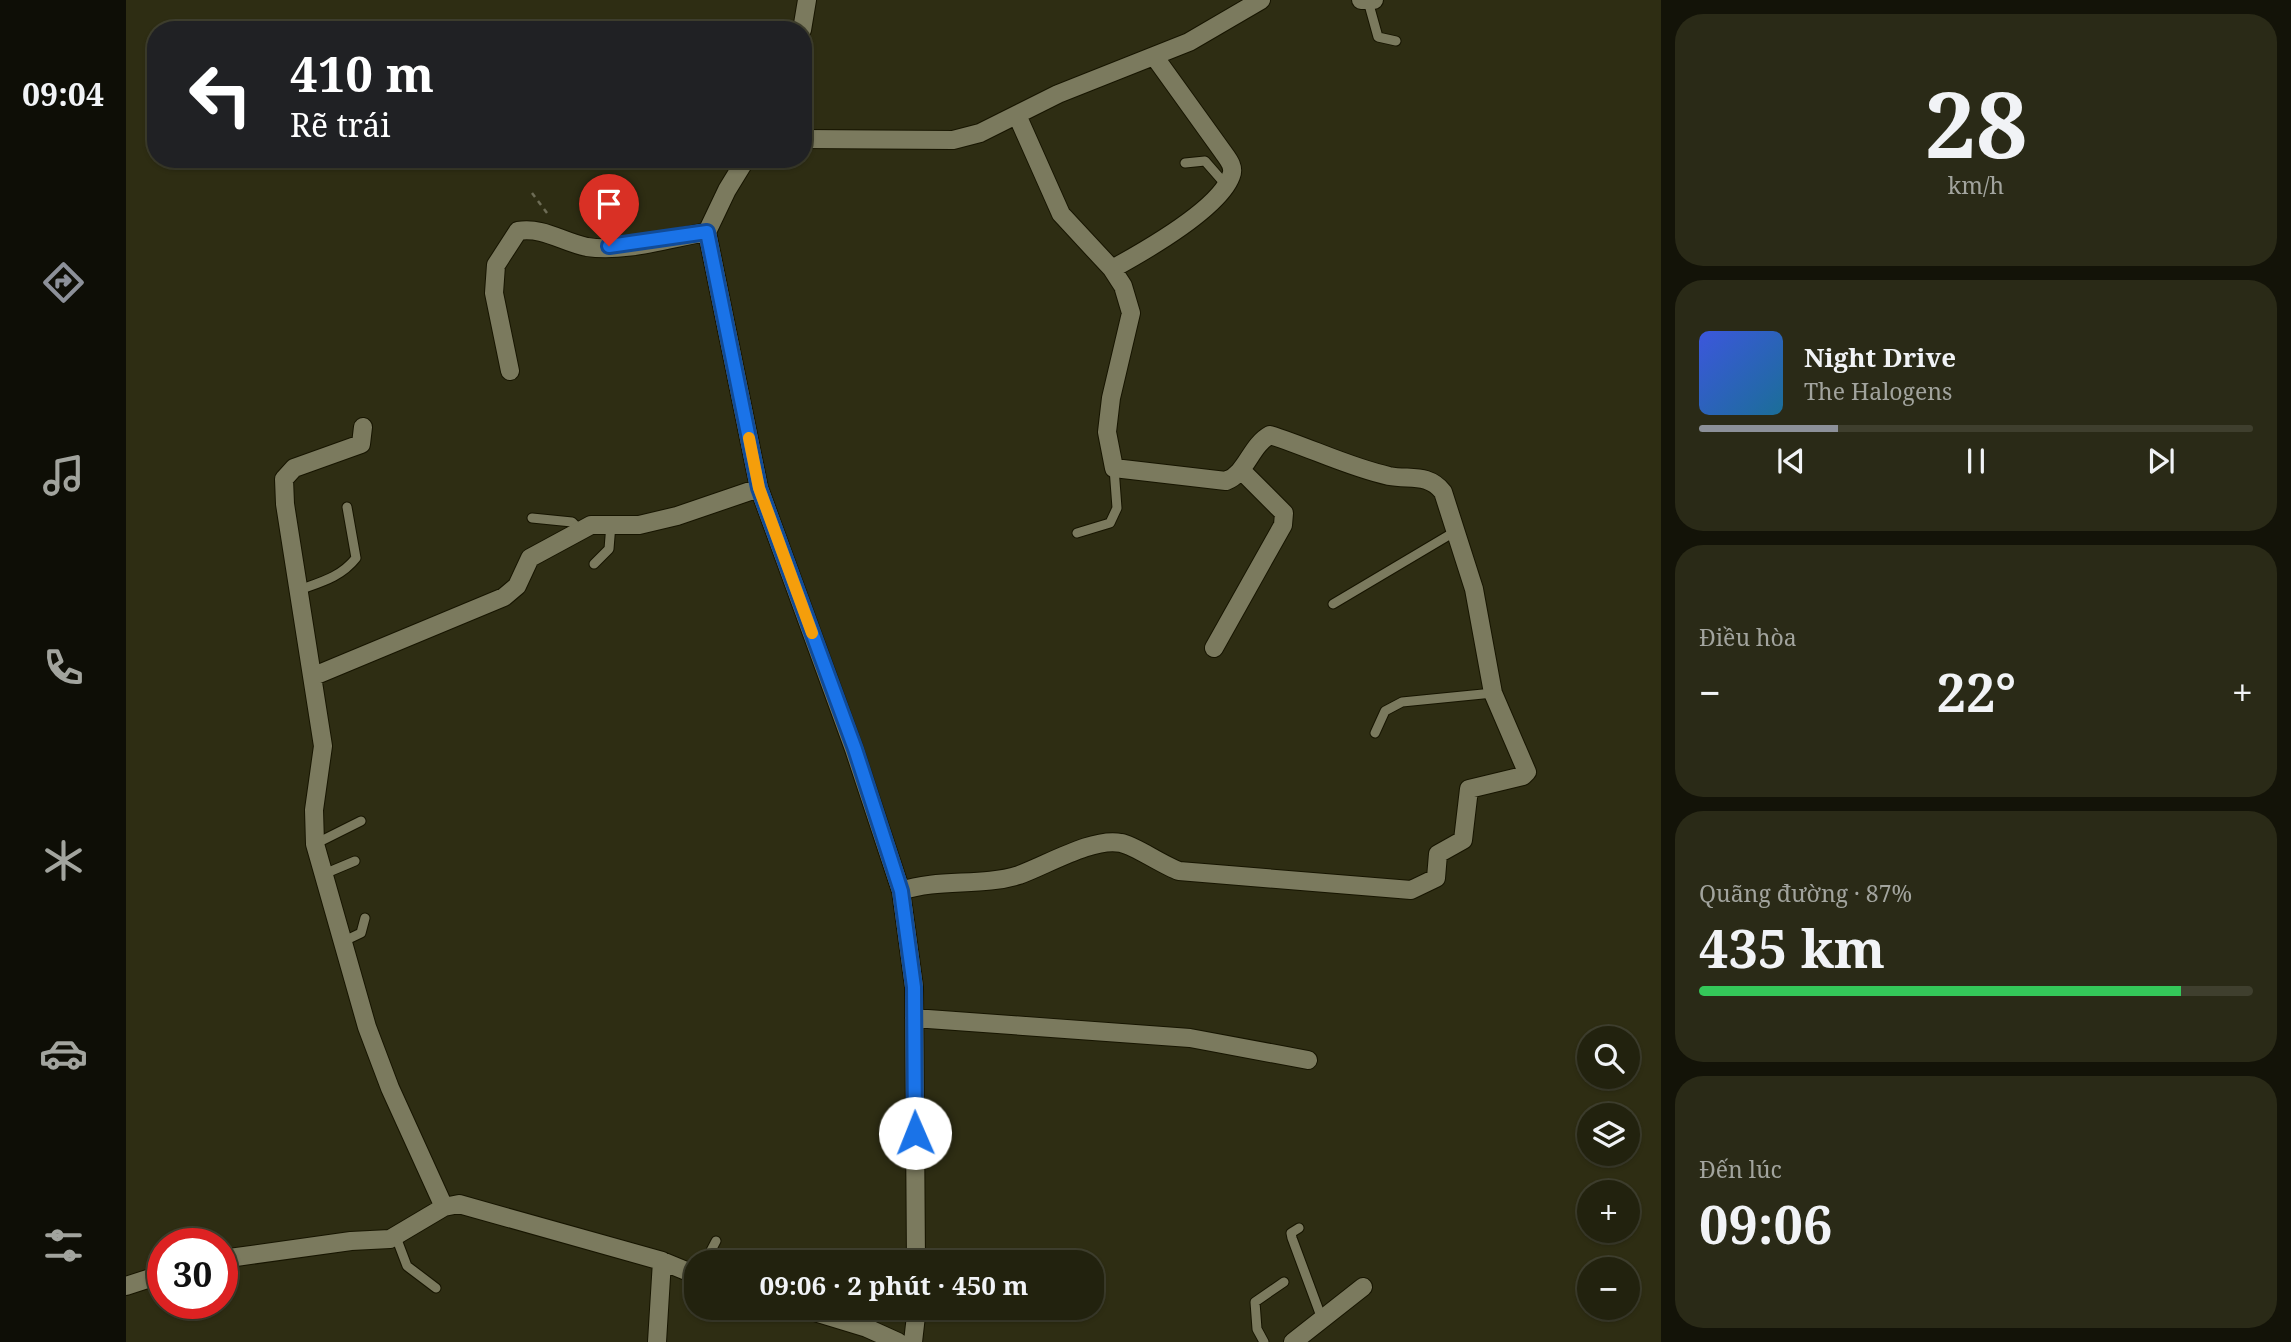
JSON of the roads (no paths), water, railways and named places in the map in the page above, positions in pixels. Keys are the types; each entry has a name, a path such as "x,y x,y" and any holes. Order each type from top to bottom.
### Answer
{"street":[{"path":"804,21 807,0"},
{"path":"812,139 953,140 980,133 1058,94 1189,42 1261,0"},
{"path":"1112,269 1155,245 1206,207 1226,185 1232,168 1154,56"},
{"path":"901,891 918,885 1017,876 1105,842 1129,845 1156,863 1179,872 1411,890 1436,878 1438,854 1463,840 1469,789 1523,776 1527,772 1493,693 1474,589 1443,492 1436,483 1425,478 1389,476 1270,435 1262,439 1242,471 1226,481 1114,468 1107,432 1111,398 1131,313 1124,286 1112,269 1061,214 1017,115"},
{"path":"740,168 707,232 759,488 855,749 901,891 914,987 916,1250"},
{"path":"509,371 499,329 496,265 518,231 533,228 587,247 630,246 707,232"},
{"path":"363,427 361,444 294,468 284,479 323,746 314,810 315,844 367,1027 390,1088 444,1207"},
{"path":"1214,648 1283,525 1284,513 1242,471"},
{"path":"314,676 504,597 517,586 530,558 591,525 639,525 677,516 759,488"},
{"path":"914,1018 1189,1038 1308,1060"},
{"path":"238,1257 396,1237 444,1207 459,1205 662,1261 684,1270"},
{"path":"657,1342 662,1261"},
{"path":"126,1286 147,1279"},
{"path":"1293,1342 1363,1287"},
{"path":"848,1320 898,1342"},
{"path":"913,1342 915,1320"}],"lane":[{"path":"1368,0 1378,37 1396,41"},
{"path":"1185,163 1205,161 1226,185"},
{"path":"1077,533 1110,523 1117,508 1114,468"},
{"path":"299,590 332,579 348,569 356,558 347,507"},
{"path":"532,518 572,522 580,530"},
{"path":"594,564 609,550 611,524"},
{"path":"1333,604 1456,531"},
{"path":"1375,733 1385,711 1402,702 1493,693"},
{"path":"315,844 360,821"},
{"path":"322,875 355,861"},
{"path":"342,942 361,933 365,918"},
{"path":"1299,1228 1291,1233 1292,1238 1322,1319"},
{"path":"396,1237 407,1266 436,1288"},
{"path":"711,1250 716,1241"},
{"path":"1264,1342 1257,1329 1255,1302 1284,1282"}]}
